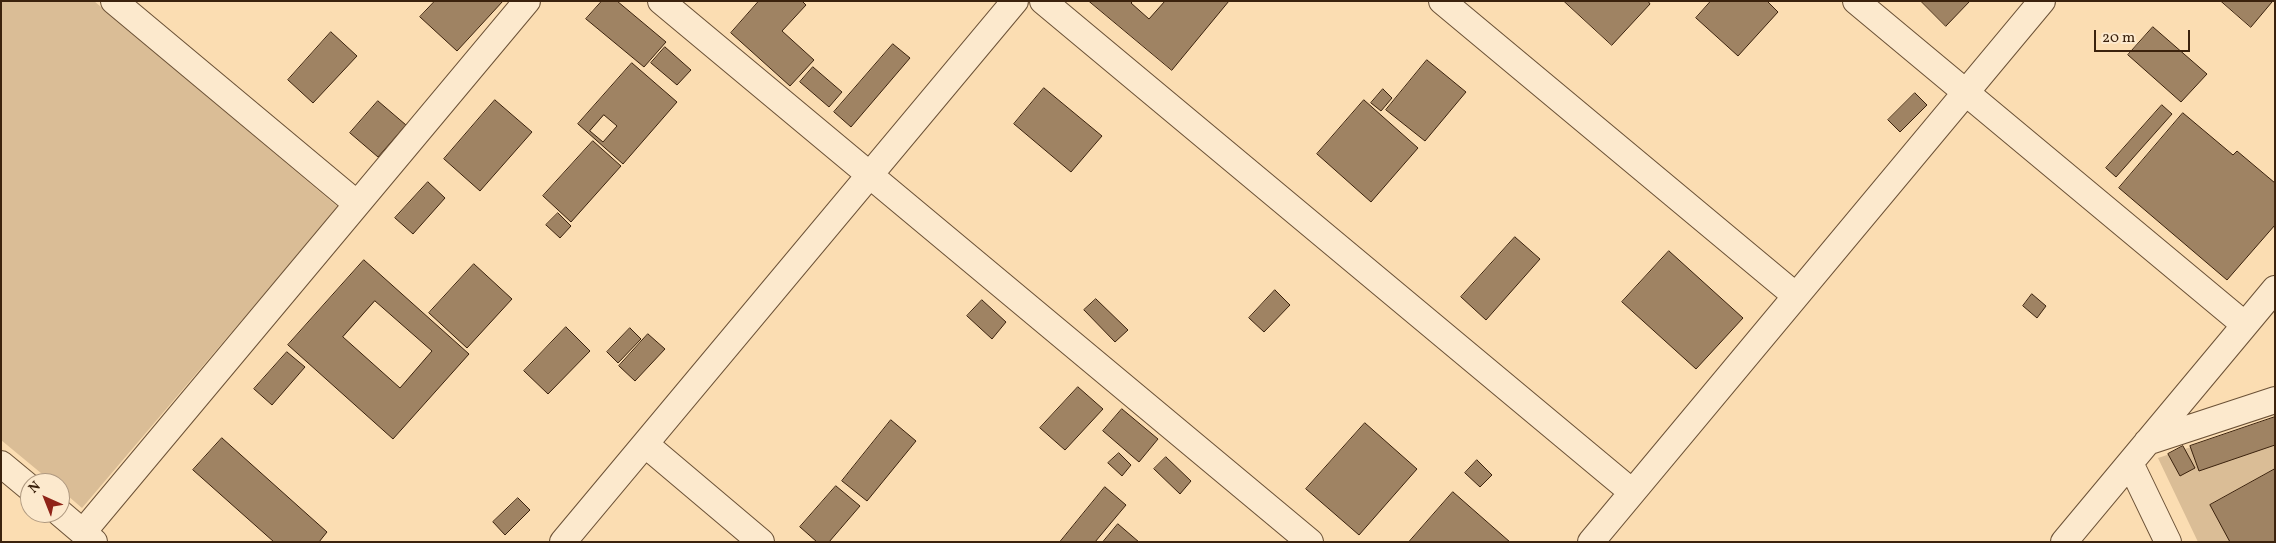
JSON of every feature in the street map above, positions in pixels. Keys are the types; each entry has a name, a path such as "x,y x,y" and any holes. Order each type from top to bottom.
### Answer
{"street":[{"path":"114,1 357,204"},
{"path":"70,521 89,537 357,204 527,1"},
{"path":"661,1 1310,542"},
{"path":"563,542 1015,1"},
{"path":"1043,1 1632,492"},
{"path":"1442,1 1796,296"},
{"path":"1856,1 2245,325"},
{"path":"1591,542 2042,1"},
{"path":"2064,542 2275,289"},
{"path":"2147,442 2275,400"},
{"path":"645,444 761,542"},
{"path":"2130,463 2168,542"},
{"path":"1,464 20,480"}],"shaded area":[{"path":"1,1 94,1 338,207 82,508 70,498 70,473 41,473 1,440"},
{"path":"2275,419 2275,542 2198,542 2158,458"}],"building":[{"path":"435,1 503,1 457,51 420,17"},
{"path":"602,1 617,1 666,42 644,67 586,19"},
{"path":"759,1 802,1 806,5 782,31 814,60 790,86 731,33"},
{"path":"1089,1 1133,1 1131,3 1149,19 1165,1 1229,1 1172,70"},
{"path":"1564,1 1648,1 1650,4 1612,45"},
{"path":"1711,1 1767,1 1778,12 1738,56 1696,18"},
{"path":"1921,1 1970,1 1946,26"},
{"path":"2221,1 2272,1 2272,2 2251,27"},
{"path":"2153,27 2207,74 2181,102 2128,55"},
{"path":"331,32 357,56 313,103 288,80"},
{"path":"893,44 910,58 851,127 834,112"},
{"path":"665,47 691,70 677,85 651,63"},
{"path":"1427,60 1466,92 1425,141 1386,110"},
{"path":"632,63 677,102 623,164 578,124","holes":["604,115 617,126 603,142 590,131"]},
{"path":"813,67 842,92 829,107 800,82"},
{"path":"1044,88 1102,136 1071,172 1014,124"},
{"path":"1383,89 1392,98 1381,111 1371,103"},
{"path":"1915,93 1927,105 1900,132 1888,120"},
{"path":"495,100 532,132 480,191 444,159"},
{"path":"1364,100 1418,148 1371,202 1317,154"},
{"path":"378,101 406,125 378,157 350,133"},
{"path":"2162,105 2172,114 2116,177 2106,168"},
{"path":"2183,113 2233,155 2237,151 2275,183 2275,225 2227,280 2119,188"},
{"path":"593,141 621,166 571,222 543,196"},
{"path":"428,182 445,198 413,234 395,218"},
{"path":"558,213 571,226 560,238 546,225"},
{"path":"1515,237 1540,259 1486,320 1461,297"},
{"path":"1669,251 1743,318 1696,369 1622,302"},
{"path":"364,260 469,354 393,439 288,345","holes":["375,301 432,351 400,388 343,337"]},
{"path":"474,264 512,299 467,348 429,313"},
{"path":"1275,290 1290,305 1264,332 1249,318"},
{"path":"2032,294 2046,306 2037,318 2023,306"},
{"path":"1096,299 1128,330 1115,342 1084,310"},
{"path":"982,300 1006,322 992,339 967,316"},
{"path":"566,327 590,351 548,394 524,371"},
{"path":"630,328 641,339 618,363 607,352"},
{"path":"648,334 665,349 635,381 619,366"},
{"path":"287,352 305,367 272,405 254,389"},
{"path":"1078,387 1103,409 1065,450 1040,428"},
{"path":"1122,409 1158,439 1139,462 1103,431"},
{"path":"2275,417 2275,445 2199,471 2190,446"},
{"path":"891,420 916,441 867,501 842,481"},
{"path":"1365,423 1417,469 1359,535 1306,489"},
{"path":"222,438 327,532 319,542 274,542 193,470"},
{"path":"2183,446 2195,468 2180,476 2168,454"},
{"path":"1119,453 1131,465 1122,476 1108,463"},
{"path":"1166,457 1191,481 1180,494 1154,469"},
{"path":"1477,460 1492,475 1480,487 1465,473"},
{"path":"2275,469 2275,542 2230,542 2210,505"},
{"path":"836,486 860,506 829,542 817,542 800,527"},
{"path":"1105,487 1126,505 1095,542 1060,542"},
{"path":"1453,492 1510,542 1409,542"},
{"path":"518,498 530,510 505,535 493,522"},
{"path":"1118,524 1139,542 1103,542"}]}
